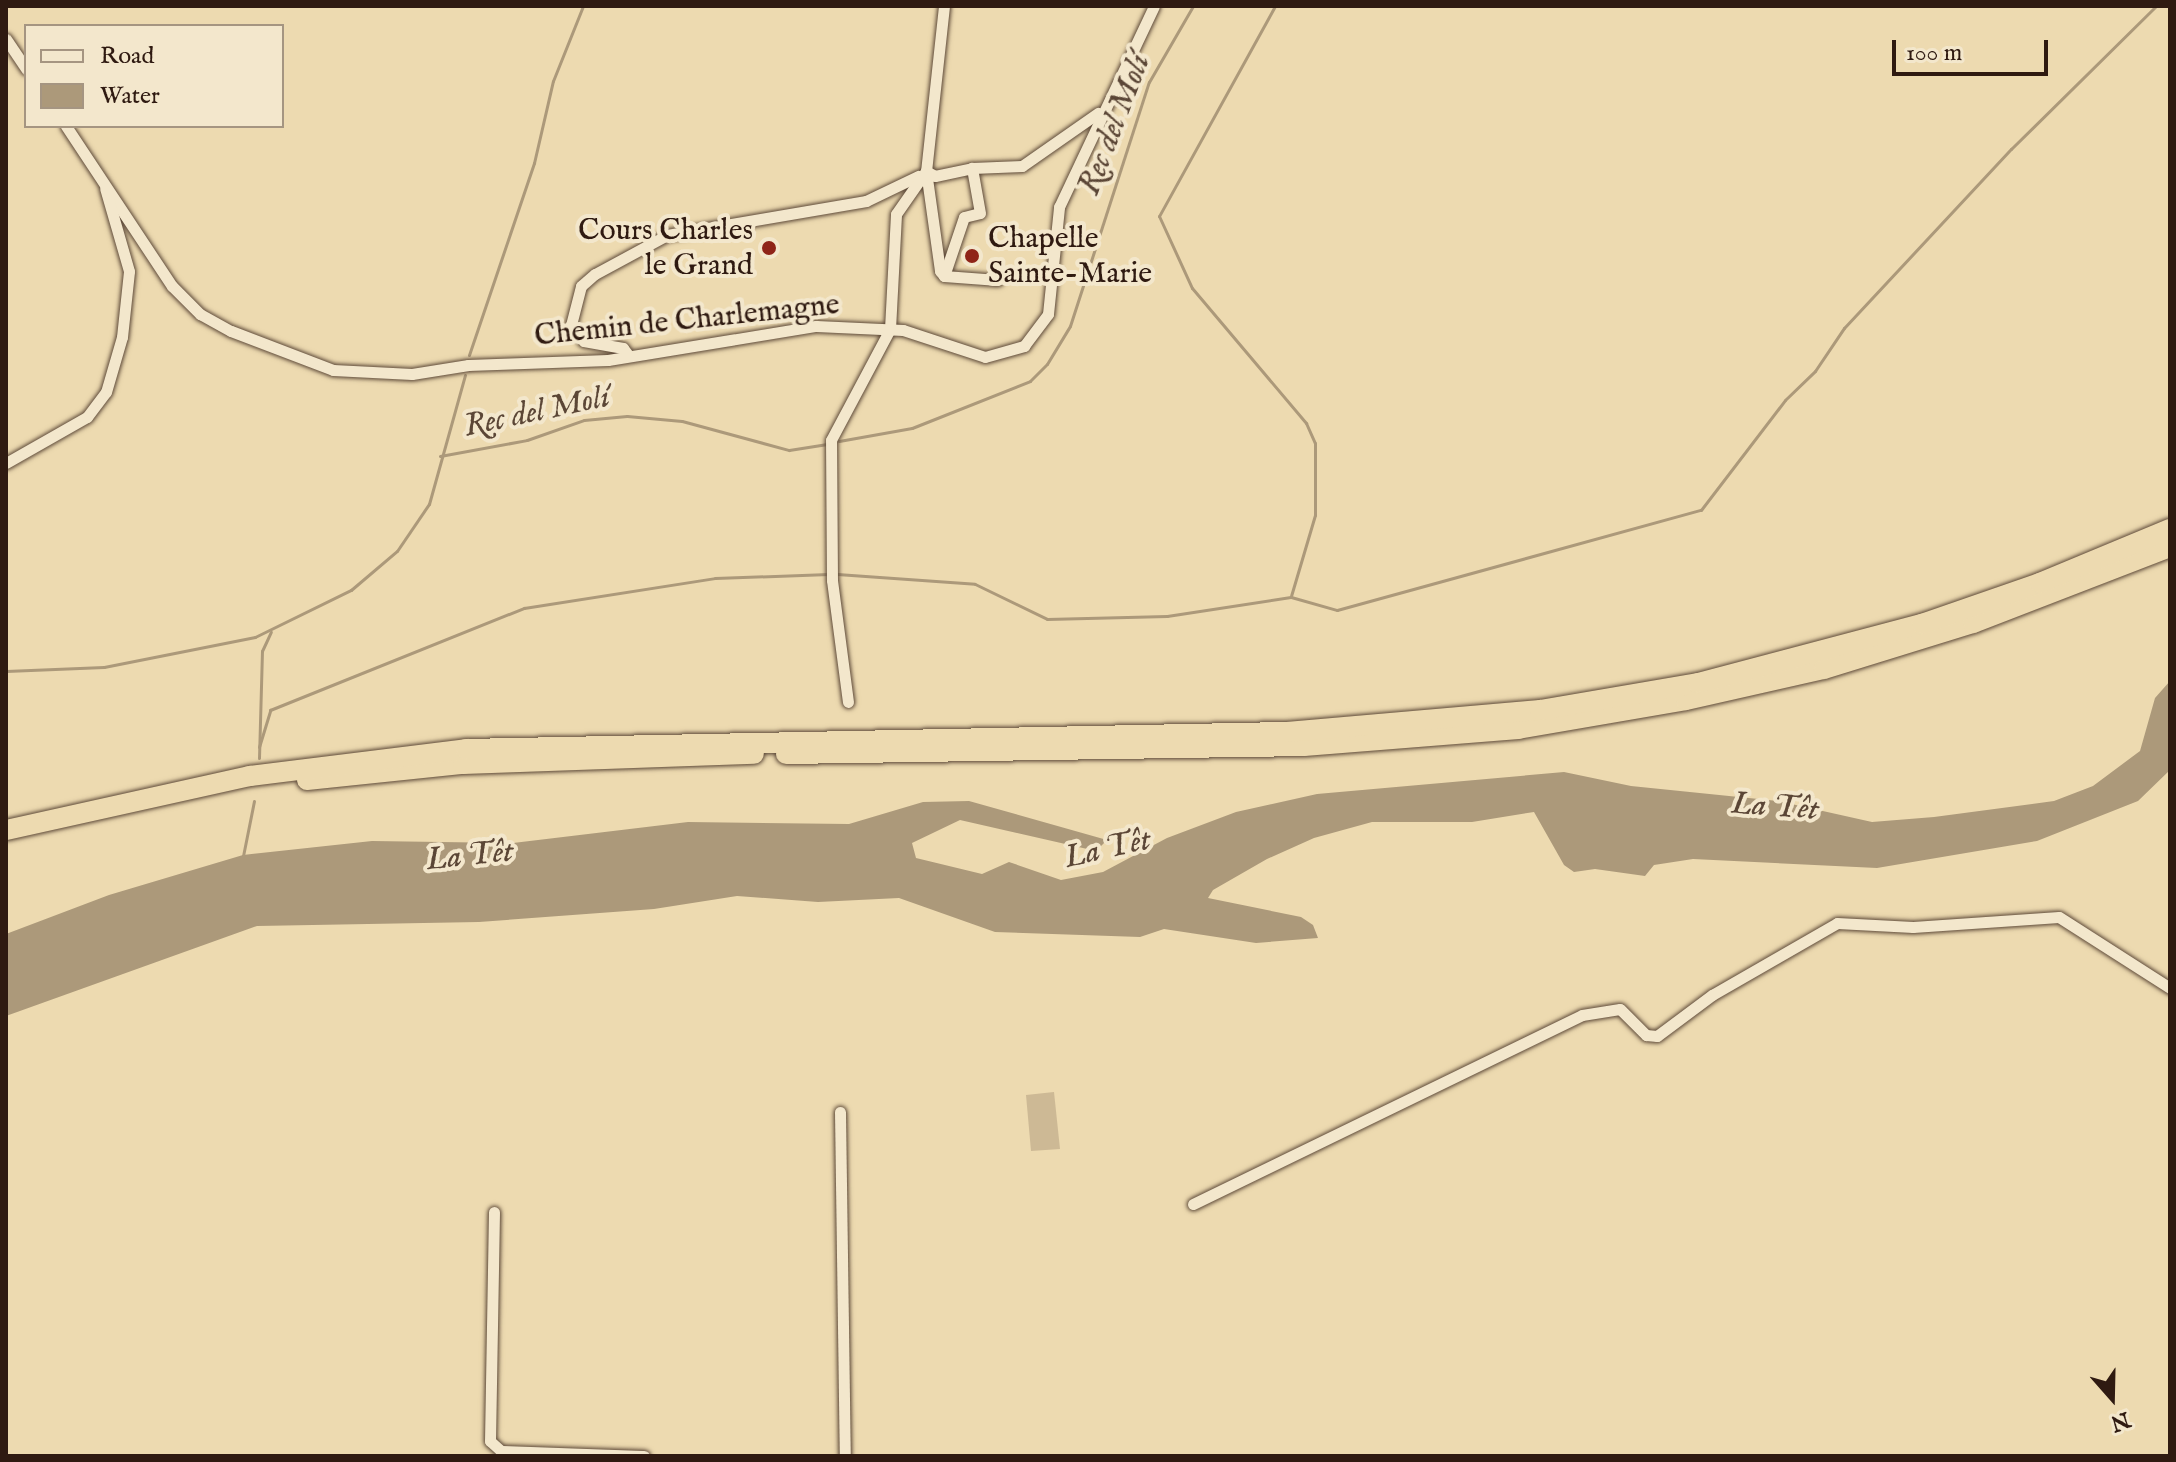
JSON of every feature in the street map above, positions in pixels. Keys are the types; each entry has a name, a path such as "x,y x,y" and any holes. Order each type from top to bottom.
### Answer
{"highway":[{"path":"6,830 222,780 466,749 1287,732 1540,710 1698,683 1922,624 2040,583 2170,529"},
{"path":"6,844 203,794 463,764 1304,746 1518,729 1686,700 1824,669 1973,623 2170,547"}],"street":[{"path":"944,6 926,171 944,276"},
{"path":"926,171 935,176 972,168 1022,166 1102,110 1124,78 1154,6"},
{"path":"6,39 24,66"},
{"name":"Chemin de Charlemagne","path":"67,128 97,168 172,286 200,314 231,331 333,370 412,374 629,356 816,326 890,329 985,357 1024,346 1038,332 1055,286 1059,207 1102,110"},
{"path":"6,463 87,417 106,392 122,337 129,271 97,168"},
{"path":"944,276 964,217 980,213 972,168"},
{"path":"848,702 832,571 831,443 890,329 896,214 926,171"},
{"path":"629,356 623,348 584,341 571,325 581,286 595,274 667,235 866,201 926,171"},
{"path":"944,276 998,280"},
{"path":"1193,1204 1582,1015 1620,1009 1646,1035 1657,1036 1712,995 1837,923 1913,927 2059,917 2170,988"},
{"path":"840,1112 845,1456"},
{"path":"494,1212 490,1441 501,1451 644,1456"}],"shaded area":[{"path":"1054,1092 1060,1149 1031,1151 1026,1095"}],"water":[{"name":"La Têt","path":"2170,681 2170,770 2138,801 2037,841 1877,868 1693,859 1654,865 1645,876 1595,869 1574,872 1564,865 1534,812 1472,822 1372,822 1314,838 1267,859 1213,890 1208,898 1301,917 1313,925 1318,938 1256,943 1164,929 1140,937 995,932 899,898 818,902 737,896 654,909 479,922 257,926 6,1016 6,934 109,895 243,855 372,841 513,843 688,822 849,824 923,802 969,801 1107,840 1096,851 960,820 912,843 916,858 982,874 1009,862 1061,880 1103,872 1167,838 1236,812 1317,794 1564,772 1631,786 1778,801 1872,822 1934,817 2054,801 2093,786 2140,751 2155,698"}],"waterway":[{"path":"469,355 534,163 553,81 583,6"},
{"name":"Rec del Molí","path":"839,441 912,428 1030,381 1047,364 1070,326 1149,82 1193,6"},
{"path":"1275,6 1159,216 1192,288 1306,423 1315,443 1315,515 1291,596"},
{"path":"837,574 975,584 1047,619 1167,616 1291,597 1337,610 1701,510 1785,400 1815,371 1844,328 2011,149 2156,6"},
{"name":"Rec del Molí","path":"6,671 104,667 255,637 351,590 397,551 429,504 465,375"},
{"name":"Rec del Molí","path":"440,456 527,440 584,420 627,416 682,421 789,450 826,444"},
{"path":"259,747 270,710 524,608 715,578 829,574"},
{"path":"259,758 262,651 271,632"},
{"path":"243,856 254,801"}],"place":[{"name":"Cours Charles le Grand","path":"769,248"},
{"name":"Chapelle Sainte-Marie","path":"972,256"}]}
